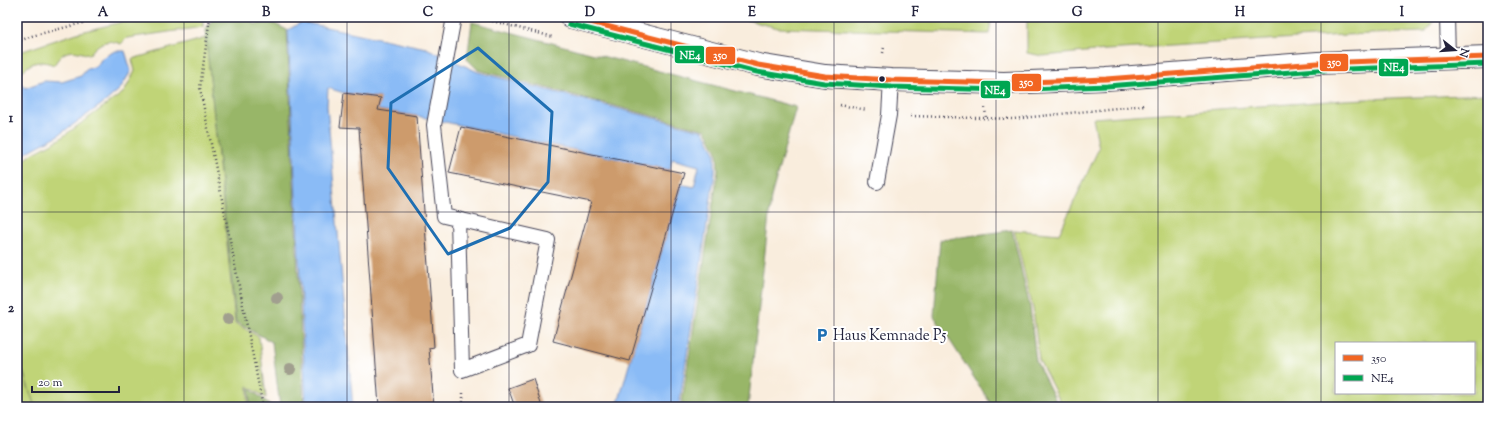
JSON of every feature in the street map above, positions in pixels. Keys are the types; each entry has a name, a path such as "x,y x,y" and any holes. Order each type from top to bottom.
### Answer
{"main road":[{"path":"571,17 758,65 825,76 890,80 985,83 1067,80 1318,63 1488,57"}],"lane":[{"path":"454,17 434,125 444,216 458,219 548,240 528,345 462,370 458,219"},
{"path":"1447,17 1448,58"},
{"path":"877,182 889,115 890,80"}],"path":[{"path":"17,42 32,36 104,17"},
{"path":"210,17 200,88 263,407"},
{"path":"889,115 1013,119 1150,104"}],"highlighted area":[{"path":"478,48 552,112 548,182 510,228 448,254 388,168 391,103"}],"green space":[{"path":"142,17 203,17 203,27 127,38 121,44 116,42 107,42 96,47 89,55 73,51 68,52 61,56 54,65 36,62 29,65 17,78 17,53 77,33"},
{"path":"214,17 250,17 253,24 273,23 287,30 304,407 280,407 272,342 236,322 205,30"},
{"path":"736,17 992,17 989,34 778,28"},
{"path":"1027,17 1437,17 1425,32 1344,35 1106,50 1043,56 1027,53"},
{"path":"472,22 796,107 771,197 748,407 681,407 718,171 717,152 706,130 478,70 467,59"},
{"path":"206,38 235,323 259,337 266,398 248,386 248,407 35,407 17,353 17,166 32,154 58,140 124,92 135,71 132,59"},
{"path":"1488,94 1488,407 1063,407 1039,360 1033,309 1014,230 1059,234 1099,148 1093,118 1345,100"},
{"path":"1012,230 1030,307 1036,361 1059,407 993,407 934,316 940,240"},
{"path":"17,355 35,407 17,407"},
{"path":"249,388 273,407 250,407"}],"water":[{"path":"302,22 426,48 478,72 704,131 715,153 715,172 679,407 617,407 681,184 694,187 699,166 672,159 670,170 417,116 378,110 380,98 344,93 328,88 327,106 353,407 306,407 288,30"},
{"path":"115,51 125,51 131,71 120,89 105,102 57,136 29,151 17,160 17,78 25,88 44,81 62,82 81,76 87,69 97,66 102,58"}],"pier":[{"path":"17,17 21,17 18,78 17,78"}],"building":[{"path":"344,93 381,98 378,110 417,116 434,347 429,348 434,407 379,407 359,128 340,127"},
{"path":"461,127 684,173 630,361 553,341 591,202 449,173"},
{"path":"533,379 542,407 515,407 508,388"}],"transit line":[{"name":"350","path":"571,17 758,65 825,76 891,80 1004,83 1106,79 1318,63 1488,57"},
{"name":"NE4","path":"569,24 757,72 824,83 891,87 1004,90 1107,86 1318,70 1488,64"}],"place":[{"name":"Haus Kemnade P5","path":"822,335"}]}
